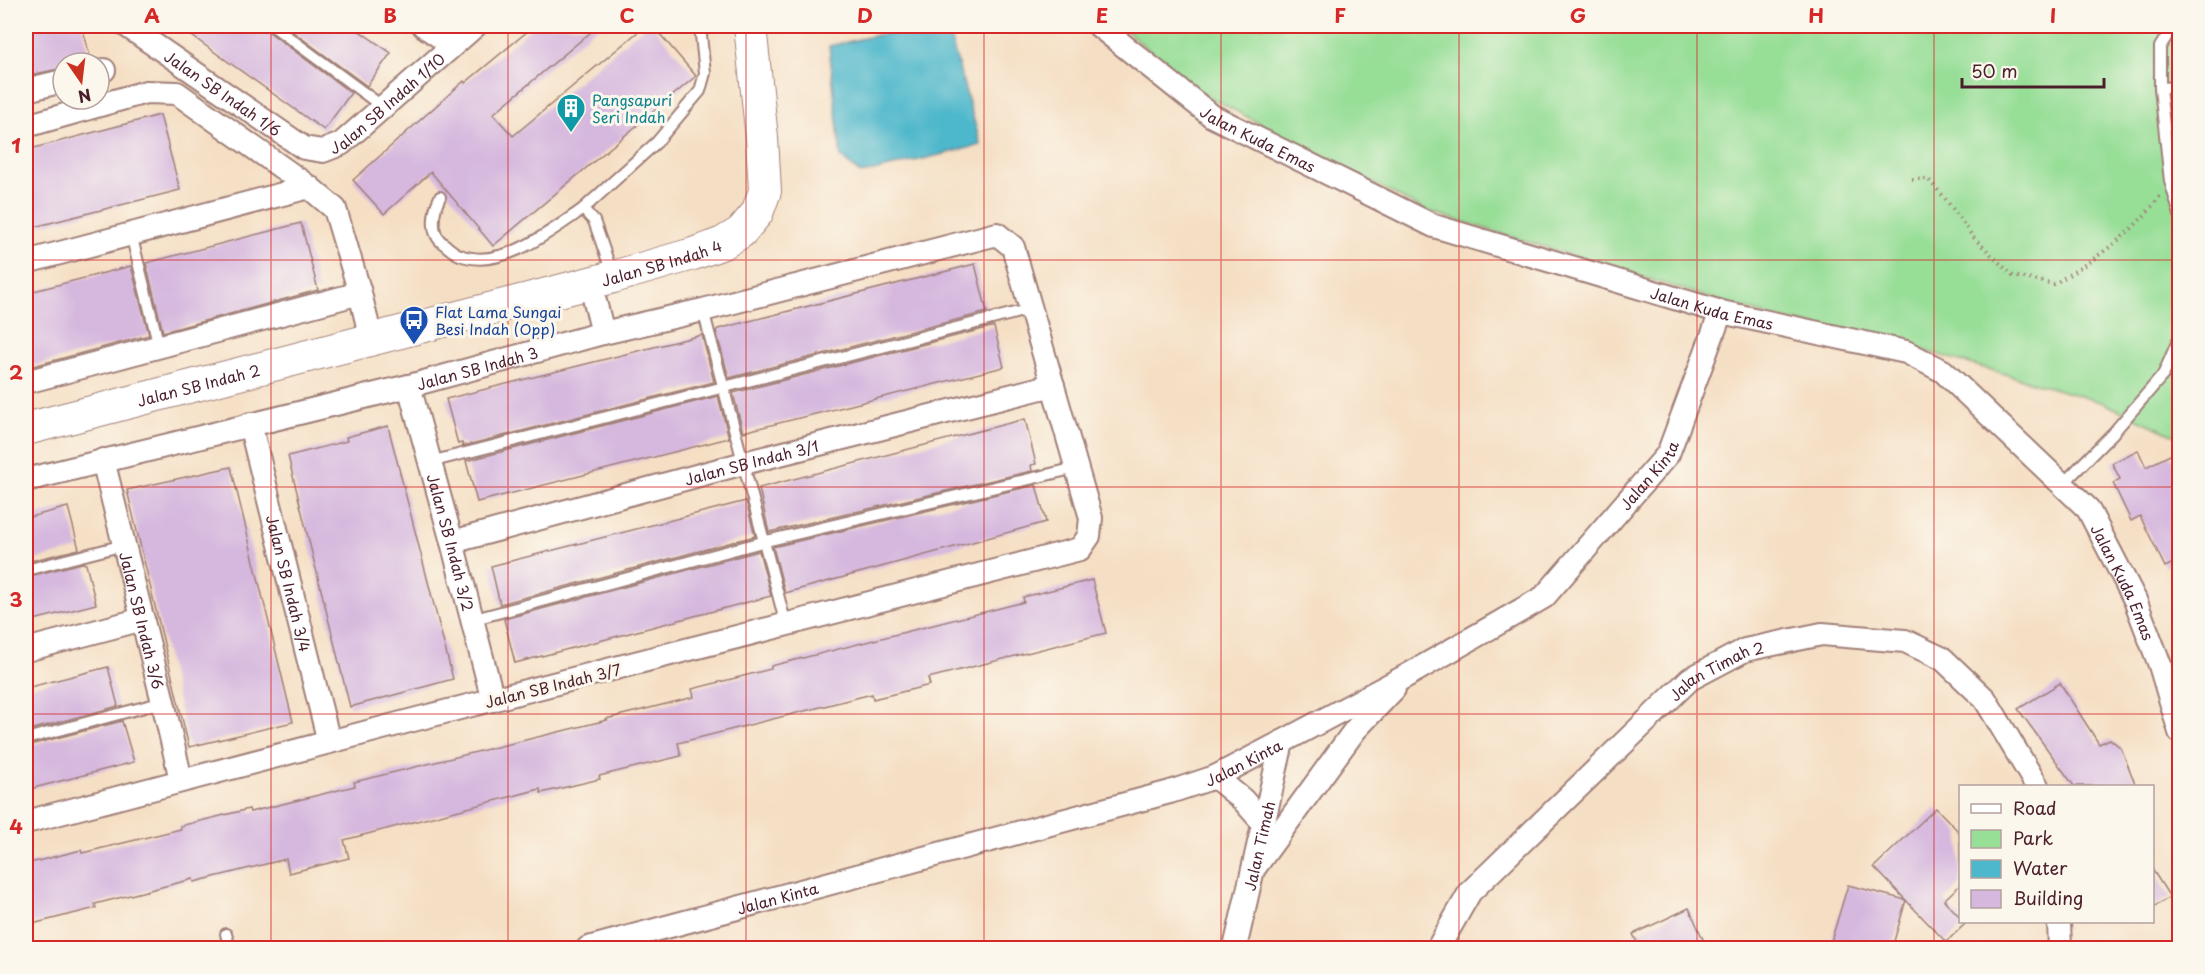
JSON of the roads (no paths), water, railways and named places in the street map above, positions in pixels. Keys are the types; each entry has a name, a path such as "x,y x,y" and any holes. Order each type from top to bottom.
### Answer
{"street":[{"name":"Jalan SB Indah 1/6","path":"127,26 304,148 323,151"},
{"path":"424,26 452,45"},
{"name":"Jalan SB Indah 1/10","path":"323,151 341,144 475,26"},
{"name":"Jalan SB Indah 4","path":"371,339 693,254 723,243 741,232 757,213 765,190 750,26"},
{"name":"Jalan Kuda Emas","path":"1099,26 1212,116 1434,226 1721,312 1906,352 1943,371 2088,509 2135,600 2160,665 2180,732"},
{"path":"26,90 51,84"},
{"path":"26,126 146,92 177,93 309,187 335,209 371,339"},
{"path":"26,262 309,187"},
{"name":"Jalan SB Indah 3","path":"26,480 409,386 603,333 703,310 997,234 1013,247 1031,309"},
{"path":"601,279 603,333"},
{"path":"26,382 360,293"},
{"path":"1031,309 1076,468"},
{"name":"Jalan Kinta","path":"588,948 666,938 1170,792 1215,777 1408,675 1545,597 1668,454 1721,312"},
{"name":"Jalan SB Indah 2","path":"26,429 371,339"},
{"name":"Jalan SB Indah 3/1","path":"452,542 744,463 1053,385"},
{"name":"Jalan SB Indah 3/2","path":"409,386 493,700"},
{"name":"Jalan SB Indah 3/4","path":"250,424 329,742"},
{"name":"Jalan SB Indah 3/6","path":"103,460 181,780"},
{"name":"Jalan SB Indah 3/7","path":"26,822 1080,549 1089,536 1091,518 1076,468"},
{"path":"26,650 143,619"},
{"name":"Jalan Timah 2","path":"1437,948 1470,892 1690,679 1745,650 1822,634 1905,641 1943,659 1985,699 2036,785"},
{"path":"1254,867 1355,730 1408,675"},
{"name":"Jalan Timah","path":"1235,948 1282,742"},
{"path":"1215,777 1243,800 1264,824"},
{"path":"2059,923 2060,948"}],"lane":[{"path":"273,26 383,106"},
{"path":"440,197 434,210 434,224 439,241 459,255 480,259 512,252 531,244 583,209 657,142 700,91 705,73 700,26"},
{"path":"2173,26 2160,47 2160,88 2170,181 2177,193 2180,215"},
{"path":"2160,88 2180,87"},
{"path":"583,209 594,221 601,279"},
{"path":"131,234 159,346"},
{"path":"430,462 1031,309"},
{"path":"703,310 766,541 786,625"},
{"path":"2062,484 2113,433 2163,375 2180,336"},
{"path":"471,620 766,541 1076,468"},
{"path":"26,570 124,545"},
{"path":"26,739 163,702"},
{"path":"226,934 230,948"}],"water":[{"path":"916,26 947,26 981,145 861,174 841,157 829,46"}],"place":[{"name":"Pangsapuri Seri Indah","path":"571,134"},
{"name":"Flat Lama Sungai Besi Indah (Opp)","path":"414,346"}]}
